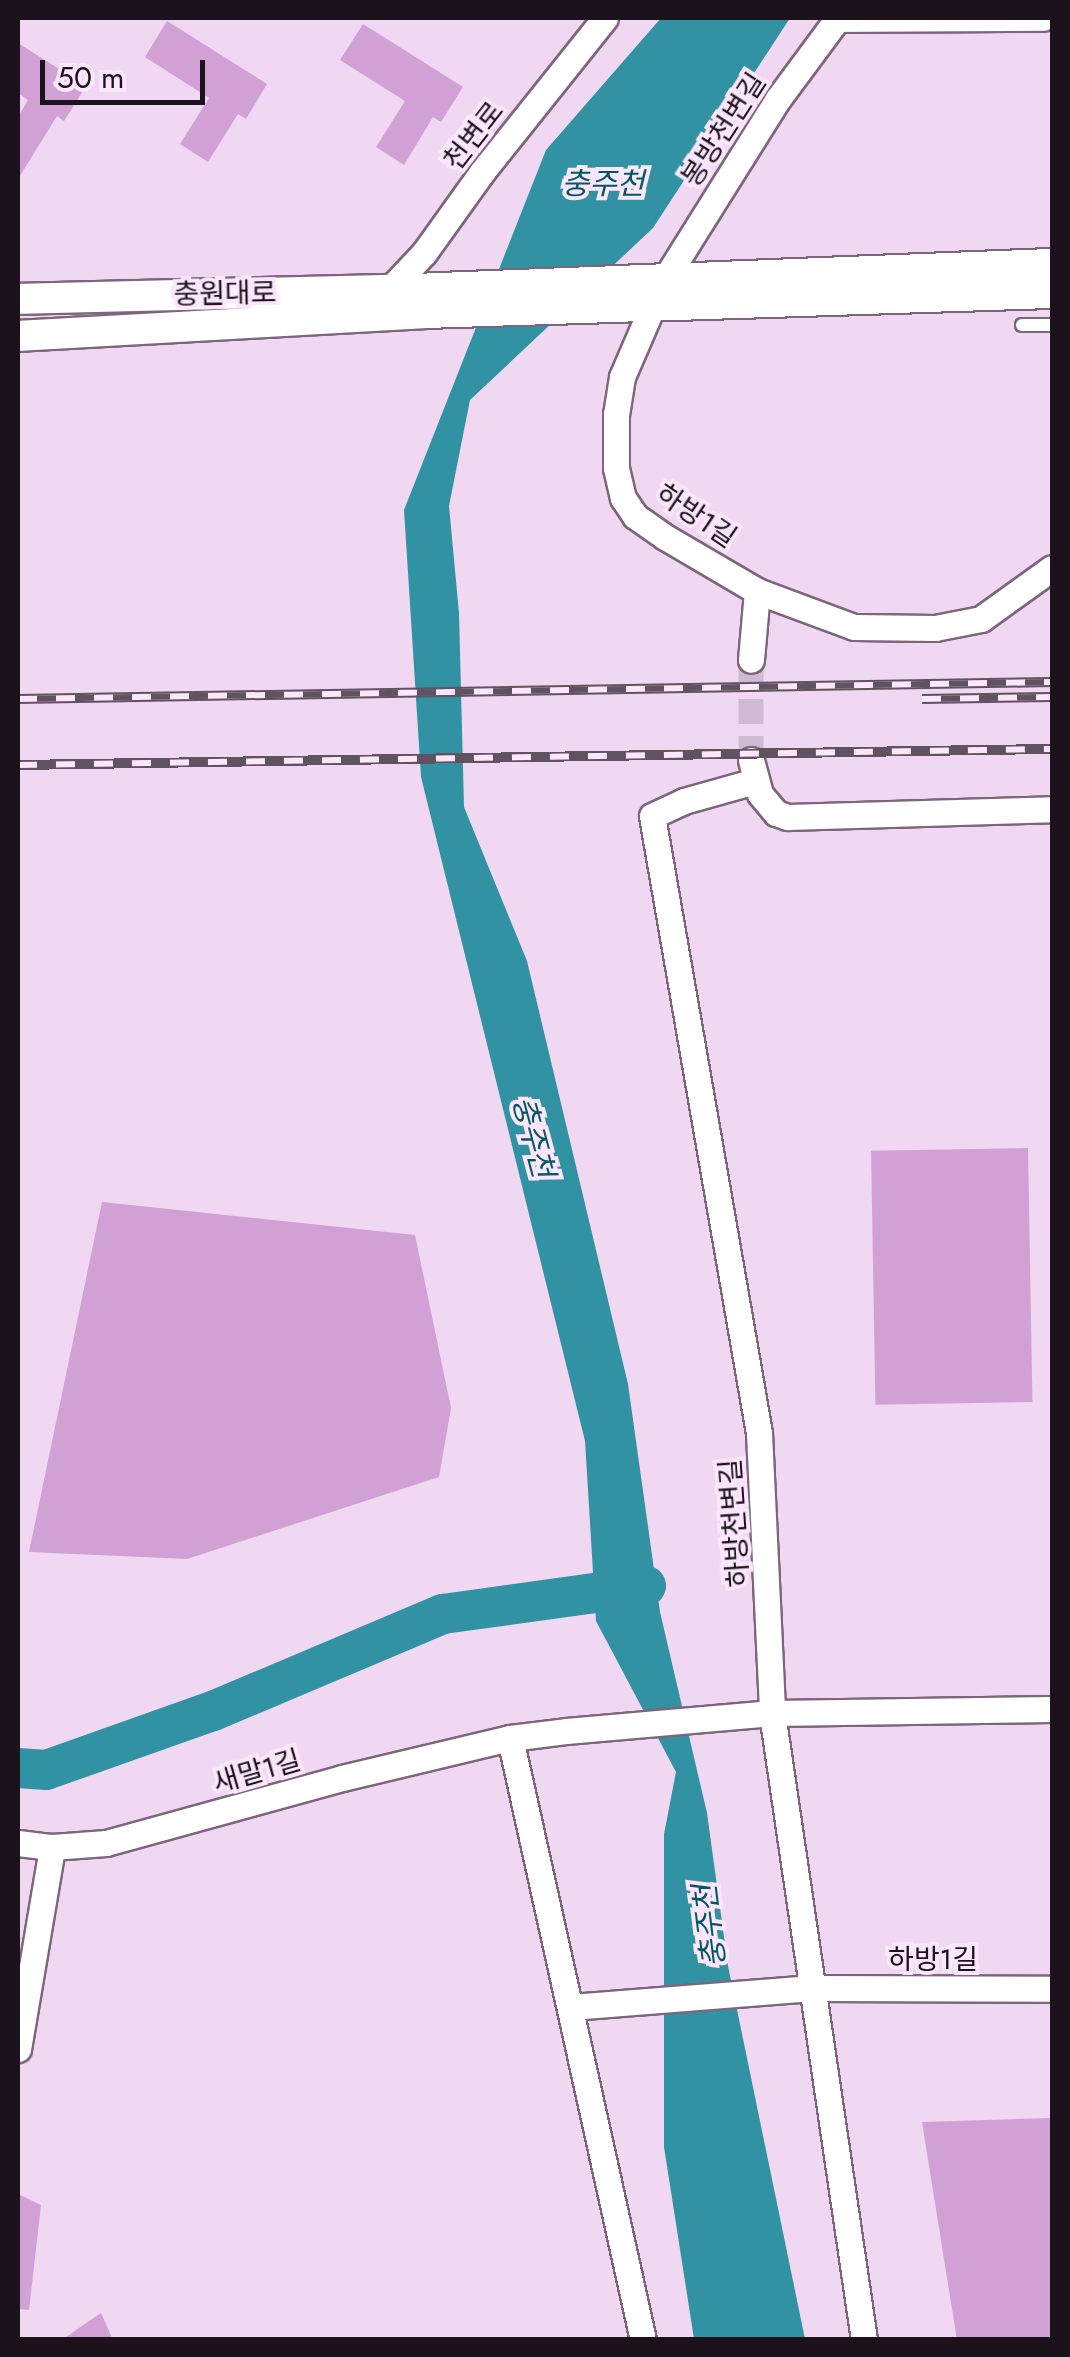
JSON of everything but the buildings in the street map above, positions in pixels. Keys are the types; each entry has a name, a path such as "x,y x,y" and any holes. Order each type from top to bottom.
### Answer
{"street":[{"name":"천변로","path":"389,290 424,254 482,172 605,18"},
{"path":"837,18 1044,18"},
{"name":"봉방천변길","path":"652,292 778,99 837,18"},
{"path":"428,300 652,292 1052,264"},
{"name":"충원대로","path":"18,298 389,290 428,300"},
{"path":"652,292 1052,293"},
{"name":"하방1길","path":"652,292 622,377 616,414 616,468 623,498 635,516 665,537 757,591 854,628 935,628 981,619 1052,568"},
{"name":"충원대로","path":"18,336 428,300"},
{"path":"751,660 757,591"},
{"name":"하방천변길","path":"864,2340 772,1713 759,1433 652,816 753,771 767,803 787,817 1052,809"},
{"name":"새말1길","path":"18,1843 52,1847 106,1843 342,1778 510,1738 772,1713 1052,1708"},
{"path":"510,1738 643,2340"},
{"path":"18,2049 52,1847"},
{"name":"하방1길","path":"571,2007 812,1988 1052,1989"}],"lane":[{"path":"1022,325 1052,325"}],"water":[{"name":"충주천","path":"661,18 790,18 653,228 470,400 449,506 459,613 464,807 527,961 628,1384 660,1612 707,1813 728,1966 805,2339 694,2339 664,2147 664,1834 676,1772 596,1621 585,1441 421,777 404,510 546,150"}],"waterway":[{"path":"18,1768 46,1770 213,1711 443,1614 646,1586"}],"tunnel":[{"path":"751,660 751,760"}],"railway":[{"path":"18,699 1052,682"},
{"path":"922,699 1052,697"},
{"path":"18,765 1052,749"}]}
